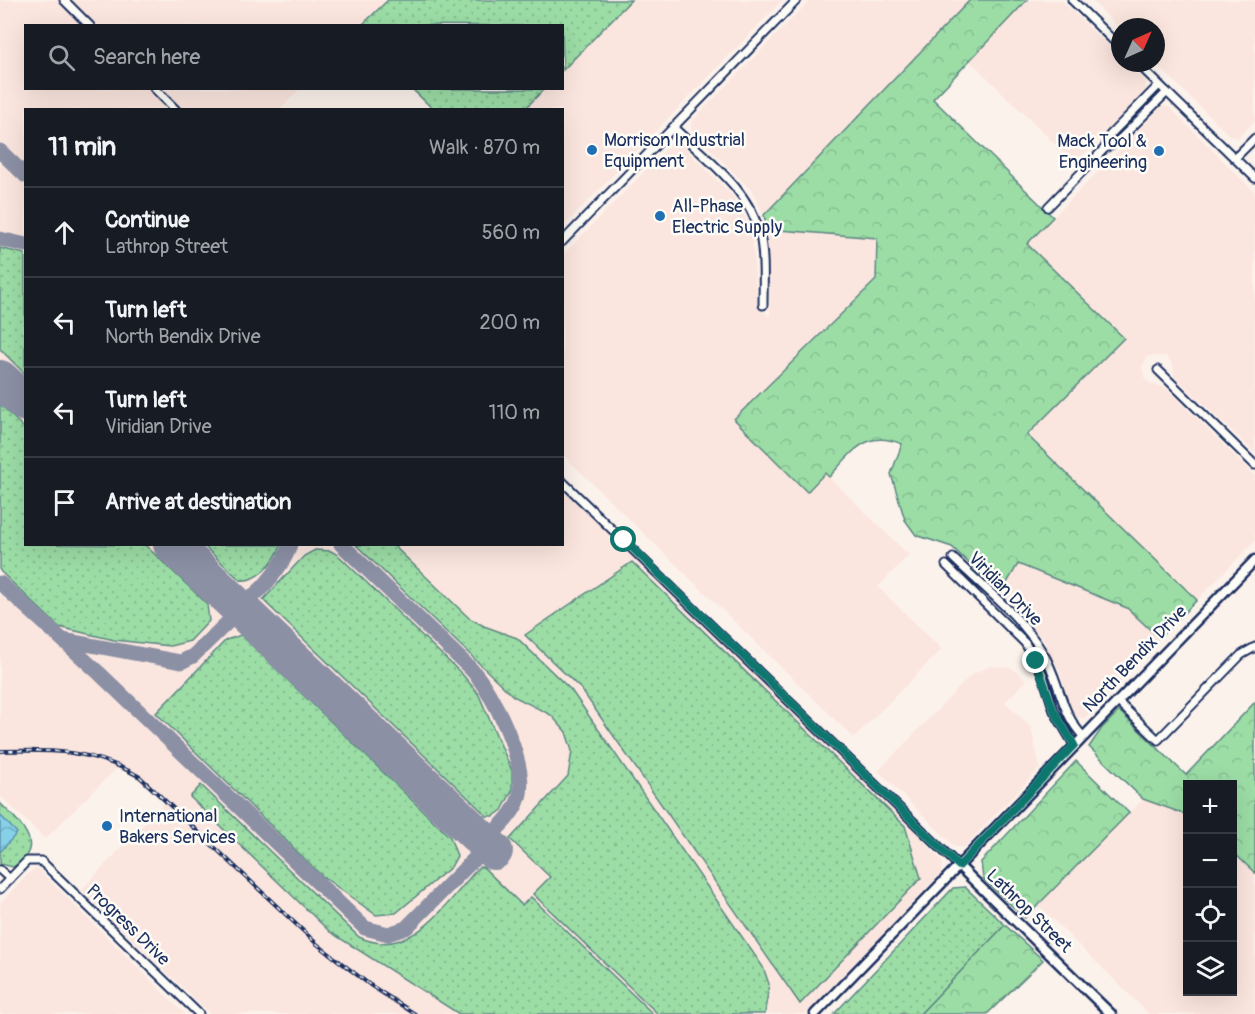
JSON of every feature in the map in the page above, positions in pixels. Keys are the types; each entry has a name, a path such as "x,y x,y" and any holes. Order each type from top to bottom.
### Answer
{"street":[{"path":"64,0 88,24"},
{"path":"564,240 797,0"},
{"path":"1072,0 1111,38"},
{"path":"1146,72 1255,178"},
{"path":"1105,148 1110,135 1159,85"},
{"path":"156,90 174,108"},
{"path":"1048,207 1105,148 1117,142 1167,92"},
{"path":"673,127 738,190 752,211 762,248 763,305"},
{"path":"1235,158 1255,138"},
{"path":"1158,370 1255,465"},
{"name":"Lathrop Street","path":"564,483 1112,1014"},
{"name":"Viridian Drive","path":"953,558 1019,622 1038,644 1051,669 1068,719 1083,736"},
{"name":"North Bendix Drive","path":"815,1014 1255,560"},
{"name":"Viridian Drive","path":"946,565 1025,643 1042,673 1054,711 1074,745"},
{"path":"1117,701 1158,740 1241,655 1255,647"},
{"name":"Progress Drive","path":"10,879 27,861 36,859 46,865 199,1014"},
{"path":"0,870 10,879 0,889"}],"shaded area":[{"path":"0,0 388,0 363,24 24,24 24,90 299,90 281,108 24,108 24,546 564,546 564,487 895,809 943,862 941,873 806,1014 210,1014 81,890 165,802 131,774 117,768 45,839 0,796"},
{"path":"631,0 783,0 564,226 564,108 526,108 543,90 564,90 564,69"},
{"path":"810,0 970,0 764,215 751,190 691,130 691,122"},
{"path":"1027,0 1061,0 1111,48 1111,72 1135,72 1146,82 1146,90 1075,164 968,59"},
{"path":"1091,0 1255,0 1255,121 1238,138 1230,136 1164,72 1165,18 1111,18 1111,20"},
{"path":"1162,106 1169,107 1255,192 1255,453 1174,376 1173,366 1166,356 1148,356 1142,367 1145,379 1152,384 1166,388 1255,476 1255,541 1197,600 1027,434 1123,338 1027,244"},
{"path":"672,143 680,143 732,195 747,221 753,244 757,304 770,317 767,229 877,238 876,280 734,419 807,492 825,473 909,555 878,587 942,649 854,738 564,456 564,254"},
{"path":"1017,564 1127,608 1159,638 1156,645 1085,718 1077,718 1071,711 1060,672 1043,639 999,595"},
{"path":"991,666 1012,668 1027,680 1005,702 1031,727 1040,768 964,847 955,847 878,771 972,674"},
{"path":"1143,799 1183,814 1183,996 1237,996 1237,856 1255,873 1255,1014 1149,1014 1038,905"},
{"path":"37,868 185,1014 0,1014 0,903 33,869"}],"green space":[{"path":"388,0 631,0 564,69 564,24 363,24"},
{"path":"970,0 1027,0 933,99 1053,217 1027,244 1124,338 1027,435 1197,600 1159,638 1127,608 1018,564 1004,588 983,577 952,547 916,535 905,520 891,474 902,444 878,439 869,441 853,452 829,477 825,473 807,492 734,419 876,280 877,238 767,229 764,215"},
{"path":"413,90 543,90 526,108 432,108"},
{"path":"0,248 24,254 24,373 0,349"},
{"path":"0,404 24,428 24,546 146,546 207,604 209,621 190,641 170,646 114,640 59,627 0,571"},
{"path":"204,546 280,546 265,569 253,578 240,580"},
{"path":"357,546 394,546 469,618 517,638 571,690 763,967 769,984 765,1014 658,1014 533,894 550,877 510,839 568,776 572,751 566,732 551,715 513,696"},
{"path":"315,550 331,551 338,555 462,674 478,693 512,771 512,791 502,810 494,816 487,816 263,600 304,556"},
{"path":"632,562 905,826 921,878 800,1004 581,689 525,635"},
{"path":"241,635 450,837 457,856 451,867 396,913 376,915 322,876 156,713 226,640"},
{"path":"1255,702 1255,873 1237,856 1237,780 1183,780 1183,814 1143,799 1089,747 1102,728 1119,711 1186,775"},
{"path":"1076,761 1129,813 1025,918 983,879 981,862"},
{"path":"201,785 359,937 378,943 396,942 412,935 441,911 479,867 483,867 522,905 531,897 653,1014 459,1014 330,932 190,797"},
{"path":"0,803 22,826 29,842 29,851 24,859 13,867 0,864"},
{"path":"965,887 1005,925 920,1014 834,1014 953,888"},
{"path":"1005,925 1043,960 987,1014 920,1014"}],"water":[{"path":"0,815 17,833 1,851 0,850"}],"taxiway":[{"path":"0,151 24,174"},
{"path":"0,239 24,245"},
{"path":"223,593 240,599 252,596 272,576 289,546"},
{"path":"343,546 470,668 498,711 514,749 521,784 519,798 513,811 485,841"},
{"path":"0,583 99,673 365,928 388,934 406,928 488,845"},
{"path":"64,640 181,662 193,656 231,619 231,609 223,593"}],"runway":[{"path":"0,379 24,401"},
{"path":"174,546 494,851"}],"railway":[{"path":"0,751 55,751 89,756 106,761 140,777 317,944 370,985 415,1014"}],"place":[{"name":"Morrison Industrial Equipment","path":"592,150"},
{"name":"Mack Tool & Engineering","path":"1159,151"},
{"name":"All-Phase Electric Supply","path":"660,216"},
{"name":"International Bakers Services","path":"107,826"}],"route":[{"path":"624,540 959,866 1074,745 1054,711 1047,686 1036,661"}]}
